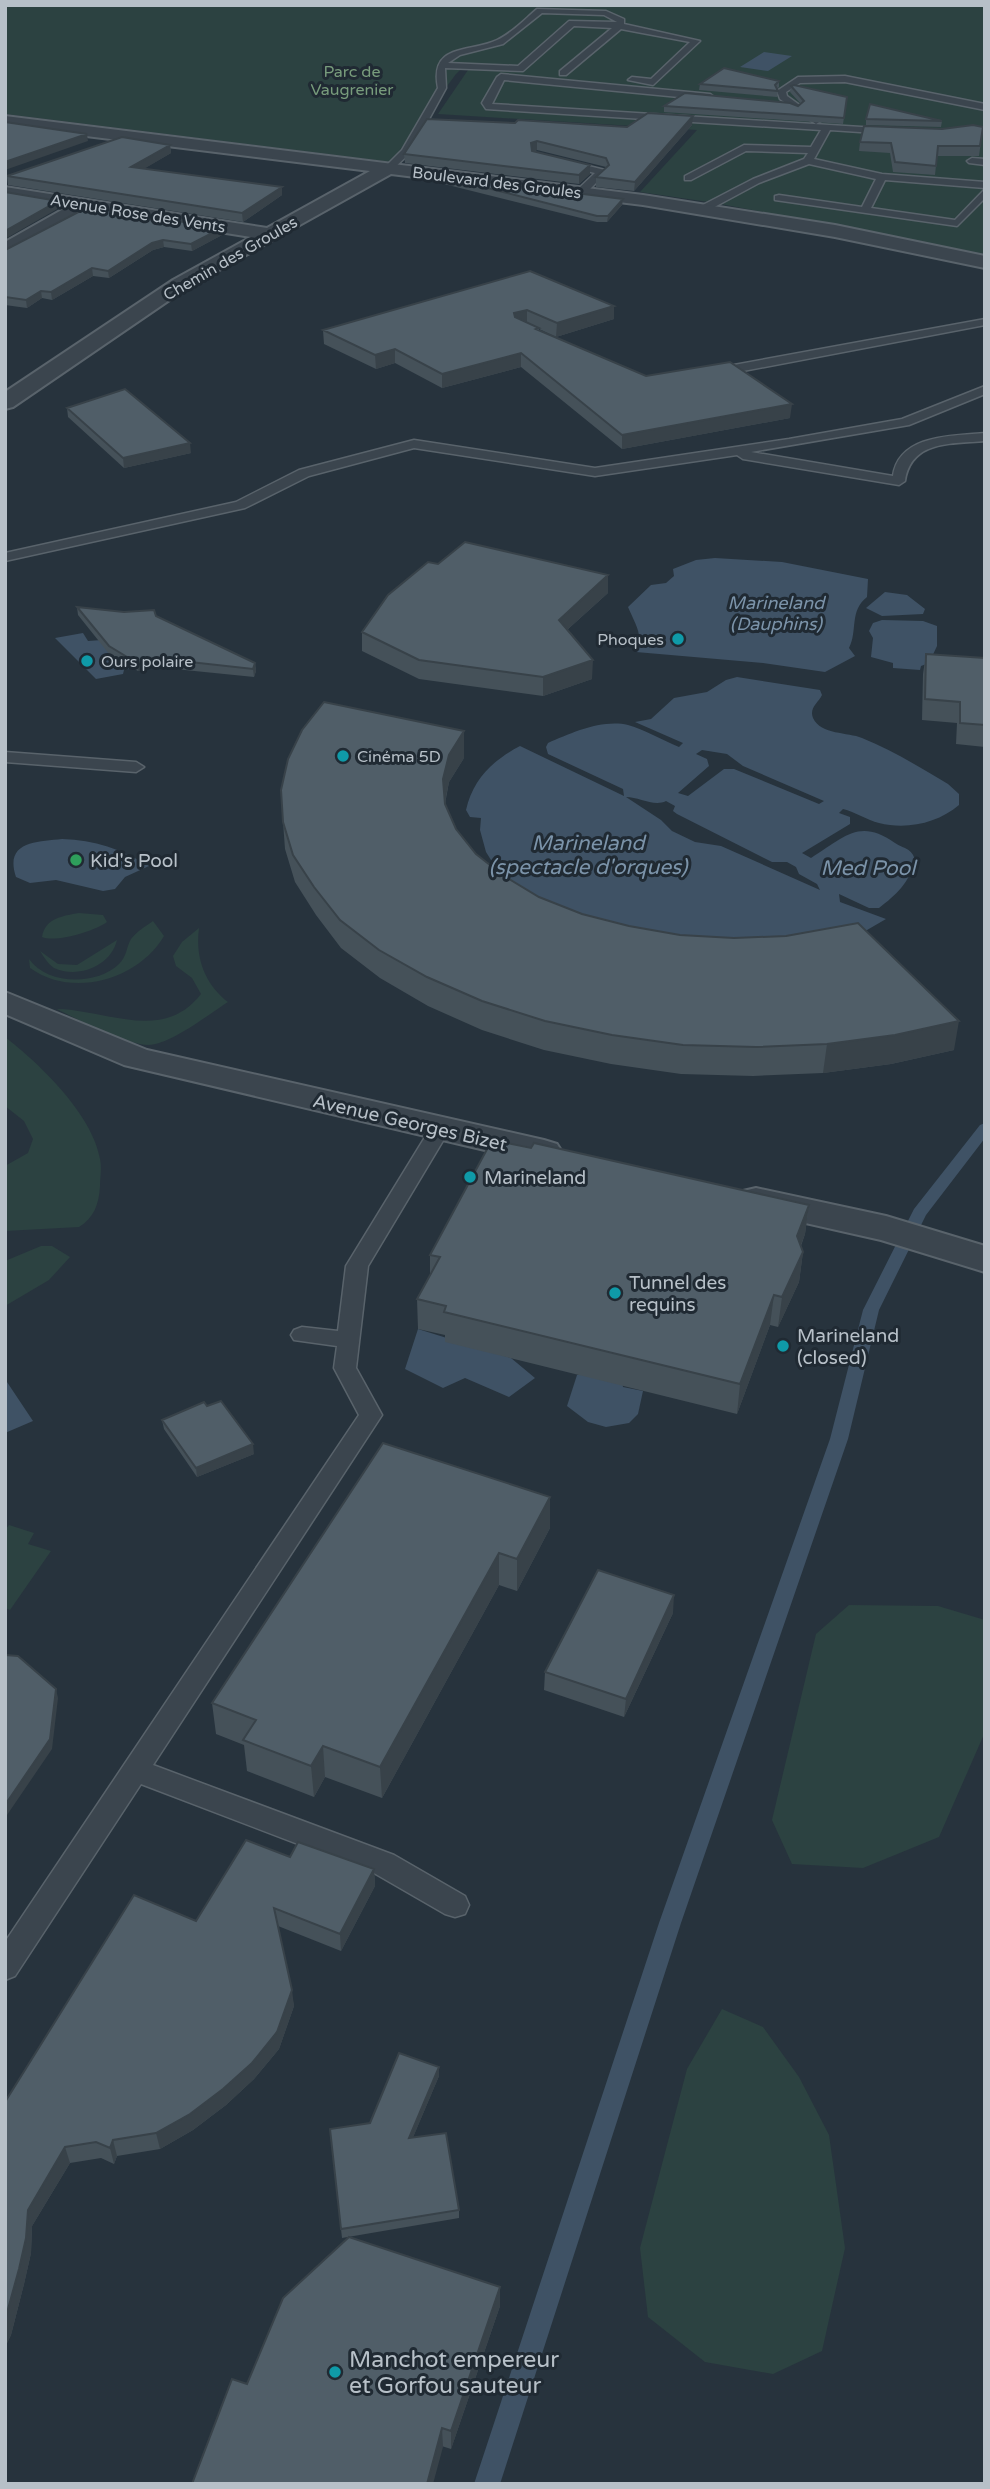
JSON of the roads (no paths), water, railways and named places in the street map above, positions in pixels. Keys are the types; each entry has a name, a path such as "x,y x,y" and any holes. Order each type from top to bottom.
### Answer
{"street":[{"name":"Boulevard des Groules","path":"5,121 703,209 835,231 985,262"},
{"path":"91,149 129,136"},
{"name":"Chemin des Groules","path":"5,402 180,284 389,168"},
{"name":"Avenue Rose des Vents","path":"5,192 271,234"},
{"path":"5,250 85,205"},
{"name":"Avenue Georges Bizet","path":"5,1002 136,1058 575,1159"},
{"path":"724,1193 887,1229 972,1255"}],"lane":[{"path":"389,168 406,152 442,88 438,76 442,65 455,54 501,42 540,11 606,13 621,21 619,26 563,73"},
{"path":"442,65 520,69 653,82 696,41 619,26 572,23 520,69"},
{"path":"442,65 465,75 502,77 572,99 826,129 907,132"},
{"path":"502,77 486,103 489,107 572,99 727,98"},
{"path":"826,129 792,104 781,91 799,80 845,79 985,107"},
{"path":"768,102 792,104"},
{"path":"808,161 826,129"},
{"path":"688,178 744,148 814,150"},
{"path":"549,160 602,172 580,192"},
{"path":"703,209 746,187 808,161 882,177 985,185"},
{"path":"972,162 985,162"},
{"path":"865,210 882,177"},
{"path":"746,187 865,210 957,223 985,192"},
{"path":"693,377 985,323"},
{"path":"5,557 240,505 304,473 414,444 595,472 789,443 905,422 985,390"},
{"path":"720,452 900,481 902,465 915,451 935,442 985,437"},
{"path":"5,757 136,767"},
{"path":"5,1967 371,1415 345,1368 358,1266 440,1129"},
{"path":"302,1335 349,1340"},
{"path":"135,1770 384,1864 455,1905"}],"water":[{"path":"764,52 792,56 768,71 740,67"},
{"name":"Marineland (Dauphins)","path":"715,558 782,562 868,579 867,597 858,608 849,648 855,656 825,672 763,663 636,652 639,635 628,607 651,585 666,583 674,576 673,569 696,560"},
{"path":"885,592 907,595 925,609 923,614 882,616 866,608"},
{"path":"882,620 923,621 937,626 937,646 929,663 921,666 920,670 893,668 893,663 871,657 873,638 869,631 873,623"},
{"path":"83,633 88,641 102,640 139,667 124,670 123,674 96,679 55,638"},
{"path":"737,677 820,690 822,695 812,714 822,727 862,738 884,748 948,784 959,794 959,805 951,811 932,820 911,825 879,823 843,809 839,813 850,817 850,824 802,853 811,858 843,837 862,831 882,836 910,851 915,860 910,875 897,893 879,908 869,908 839,894 840,902 886,919 855,937 804,952 607,933 514,885 496,868 486,852 480,830 481,818 470,817 466,810 479,780 493,764 520,746 624,796 623,789 548,754 548,743 587,728 618,724 634,727 679,747 683,743 635,722 651,719 674,698 707,692 726,680","holes":["702,750 727,754 743,766 824,801 819,804 734,769 724,769 688,796 678,793 709,766 707,759 696,754","626,797 657,803 666,801 675,806 673,811 677,814 772,862 787,862 796,867 799,874 817,884 820,890 721,846 695,842 672,831 661,820"]},
{"name":"Kid's Pool","path":"62,839 107,846 149,866 125,877 115,889 103,891 56,880 30,883 16,877 15,856 19,850 33,843"},
{"path":"418,1329 511,1358 535,1378 509,1397 465,1378 443,1388 405,1369"},
{"path":"620,1371 623,1387 643,1391 638,1414 629,1423 606,1427 588,1422 567,1406 577,1375"},
{"path":"5,1379 33,1421 5,1433"}],"waterway":[{"path":"487,2484 670,1923 839,1439 871,1310 919,1213 985,1128"}],"place":[{"name":"Phoques","path":"678,639"},
{"name":"Ours polaire","path":"87,661"},
{"name":"Cinéma 5D","path":"343,756"},
{"name":"Kid's Pool","path":"76,860"},
{"name":"Marineland","path":"470,1177"},
{"name":"Tunnel des requins","path":"615,1293"},
{"name":"Marineland (closed)","path":"783,1346"},
{"name":"Manchot empereur et Gorfou sauteur","path":"335,2372"}],"park label":[{"name":"Parc de Vaugrenier","path":"352,80"}],"water label":[{"name":"Marineland (spectacle d'orques)","path":"588,855"},
{"name":"Med Pool","path":"868,868"}]}
